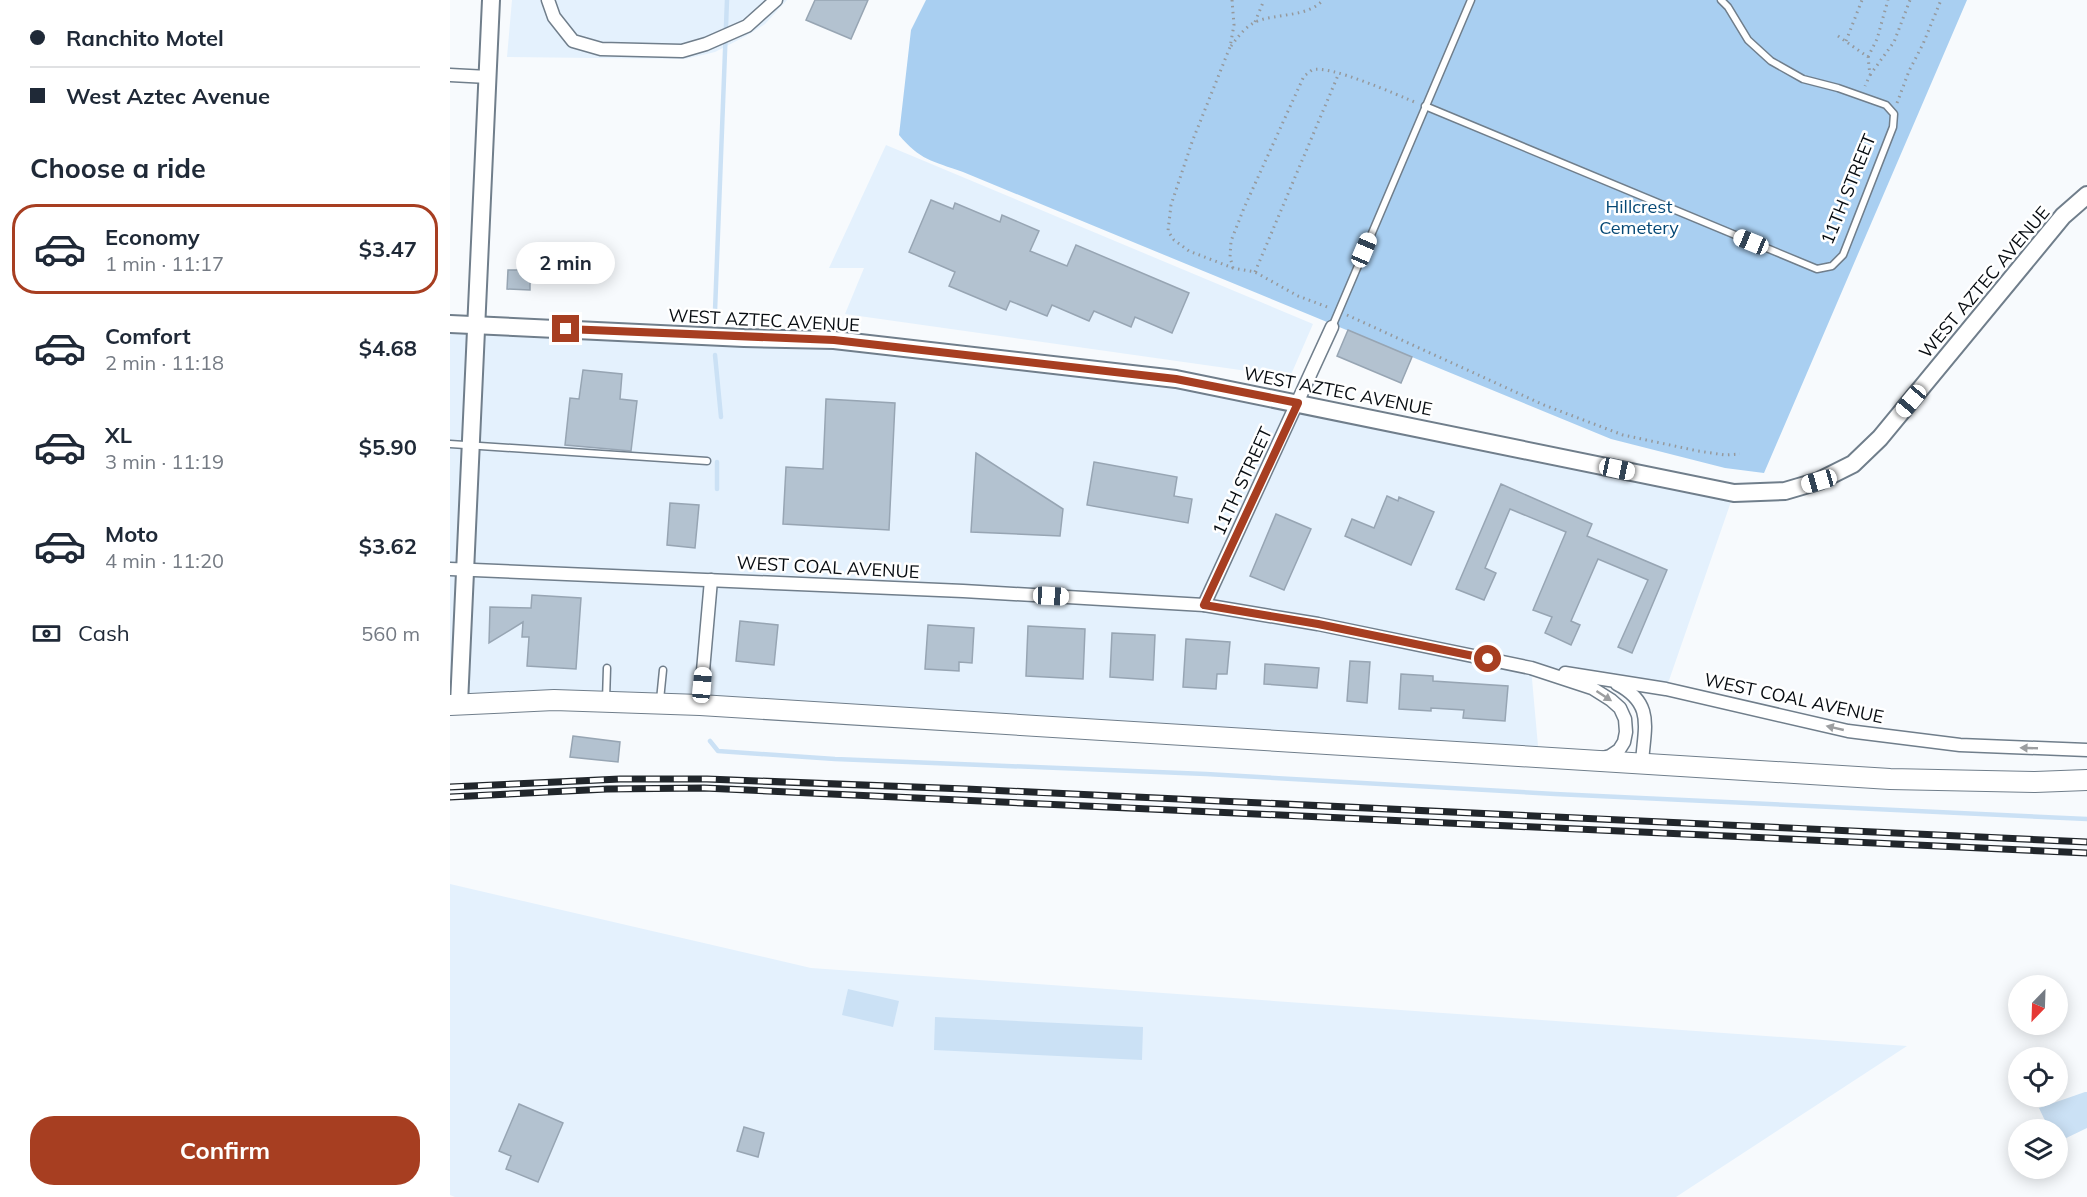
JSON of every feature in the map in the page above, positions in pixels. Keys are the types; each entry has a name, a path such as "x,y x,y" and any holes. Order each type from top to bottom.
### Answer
{"main road":[{"path":"491,0 471,445 457,570 455,705 554,700 699,705 1890,779 2035,782 2087,780"},
{"name":"WEST AZTEC AVENUE","path":"450,324 834,340 1176,379 1734,493 1785,491 1819,481 1853,464 1880,438 2063,216 2087,195"}],"street":[{"path":"548,0 554,17 573,41 601,49 650,51 682,51 706,45 747,26 776,0"},
{"path":"450,75 488,76"},
{"name":"11TH STREET","path":"1204,605 1332,327"},
{"name":"WEST COAL AVENUE","path":"457,570 952,591 1204,605 1318,624 1531,668 1607,679 1713,699 1848,731 1960,745 2087,750"},
{"path":"699,705 711,580"},
{"path":"1531,668 1592,688 1620,708 1625,719 1624,742 1619,750 1610,756 1594,760"},
{"path":"1607,679 1631,691 1642,706 1645,724 1642,763"}],"lane":[{"name":"11TH STREET","path":"1332,327 1471,0"},
{"path":"1721,0 1728,7 1748,40 1772,61 1803,79 1886,105 1894,114"},
{"name":"11TH STREET","path":"1425,106 1817,269 1832,266 1843,255 1893,127 1894,114"},
{"path":"450,444 707,460"},
{"path":"606,702 607,668"},
{"path":"660,704 663,670"}],"path":[{"path":"1255,22 1264,0"},
{"path":"1230,47 1242,31 1255,22 1307,9 1323,0"},
{"path":"1846,41 1862,0"},
{"path":"1870,75 1868,57 1877,39 1888,0"},
{"path":"1860,96 1870,75 1894,42 1910,0"},
{"path":"1894,114 1902,86 1941,0"},
{"path":"1232,1 1234,24 1230,47 1192,142 1172,205 1168,231 1174,240 1189,250 1233,268 1255,272 1298,296 1339,312 1544,405 1623,435 1698,451 1725,455 1740,454"},
{"path":"1838,36 1868,57"},
{"path":"1233,268 1230,257 1231,241 1244,207 1304,76 1312,70 1327,70 1425,106"},
{"path":"1255,272 1339,73"}],"shaded area":[{"path":"512,0 787,0 765,24 746,36 715,52 685,59 507,57"},
{"path":"886,145 1313,324 1290,377 845,314 864,268 829,268"},
{"path":"450,324 744,338 1176,379 1734,493 1666,689 1318,624 1531,668 1539,757 700,705 450,705"},
{"path":"450,884 811,968 1907,1046 1676,1197 455,1197 450,1195"},
{"path":"848,989 899,1001 893,1027 842,1015"},
{"path":"935,1017 1143,1027 1142,1060 934,1050"},
{"path":"2087,1092 2087,1128 2068,1137 2068,1119 2044,1119 2039,1108 2068,1107 2068,1098"}],"green space":[{"name":"Hillcrest Cemetery","path":"926,0 1967,0 1764,473 1725,468 1611,439 927,159 899,135 911,30"}],"building":[{"path":"815,0 868,0 851,39 806,20"},
{"path":"931,200 953,209 955,203 1000,222 1002,215 1039,231 1030,251 1067,266 1076,245 1189,293 1172,333 1135,317 1131,327 1094,311 1089,321 1052,305 1047,316 1010,301 1006,310 949,286 955,272 909,252"},
{"path":"508,270 530,270 530,290 507,289"},
{"path":"1348,330 1412,357 1401,383 1337,356"},
{"path":"583,370 622,374 620,399 637,401 631,451 565,445 570,398 579,399"},
{"path":"826,399 895,403 889,530 783,524 786,467 823,469"},
{"path":"976,453 1063,509 1060,536 971,532"},
{"path":"1094,462 1177,477 1174,496 1192,499 1188,523 1087,505"},
{"path":"1501,484 1592,524 1587,536 1667,570 1632,653 1618,647 1648,580 1598,559 1571,621 1580,625 1571,645 1545,633 1552,617 1533,610 1566,532 1510,509 1485,568 1496,573 1484,600 1456,589"},
{"path":"1387,496 1398,501 1399,497 1434,512 1411,565 1345,536 1352,519 1374,528"},
{"path":"670,503 699,505 695,548 667,545"},
{"path":"1276,514 1311,529 1284,590 1250,576"},
{"path":"532,595 581,598 576,669 527,666 529,637 522,637 523,622 489,643 490,607 531,608"},
{"path":"740,621 778,625 774,665 736,661"},
{"path":"928,625 974,628 972,663 959,662 959,671 925,669"},
{"path":"1028,626 1085,629 1083,679 1026,676"},
{"path":"1112,633 1155,635 1153,680 1110,677"},
{"path":"1186,639 1230,642 1227,674 1217,674 1216,689 1183,687"},
{"path":"1350,661 1370,662 1367,703 1347,701"},
{"path":"1265,664 1319,668 1317,688 1264,684"},
{"path":"1401,674 1433,676 1433,681 1508,686 1505,721 1463,718 1464,710 1399,709"},
{"path":"573,736 620,742 618,762 570,757"},
{"path":"519,1104 563,1123 538,1182 506,1169 511,1156 499,1151"},
{"path":"744,1127 764,1133 758,1157 737,1151"}],"waterway":[{"path":"715,311 727,0"},
{"path":"715,355 721,417"},
{"path":"717,462 717,489"},
{"path":"710,741 718,751 835,759 1206,774 1555,794 2087,819"}],"railway":[{"path":"450,787 620,779 707,779 966,789 2087,842"},
{"path":"450,797 607,789 704,788 2087,853"}],"route":[{"path":"566,329 834,340 1176,379 1298,403 1204,605 1318,624 1488,659"}]}
